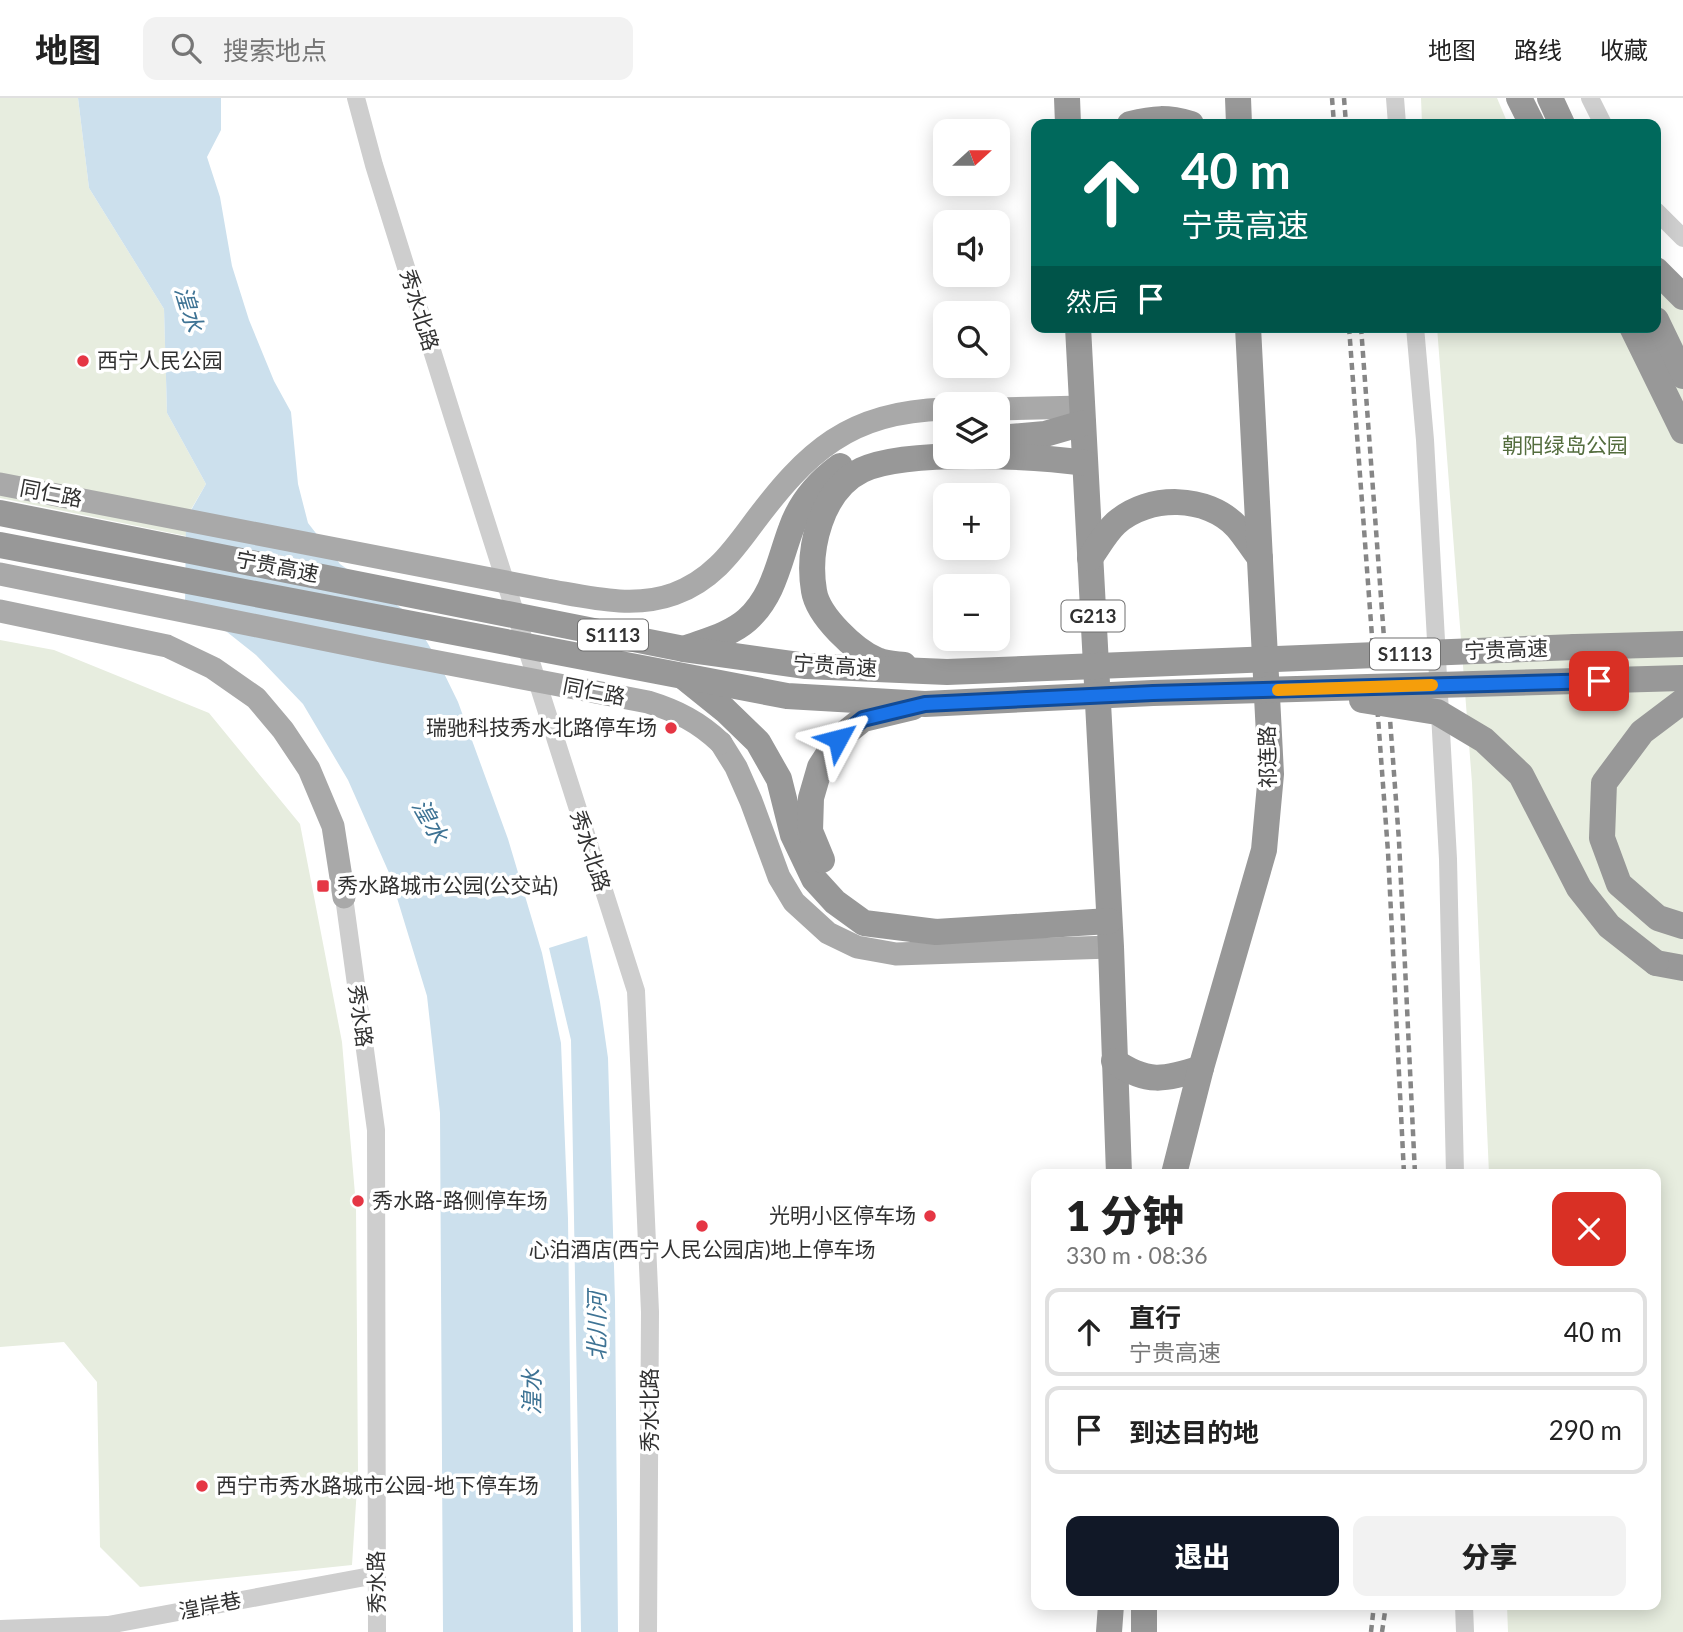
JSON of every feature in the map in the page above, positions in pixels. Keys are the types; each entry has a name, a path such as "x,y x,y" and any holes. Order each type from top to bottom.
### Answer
{"highway":[{"path":"1067,98 1068,119"},
{"path":"1238,98 1239,119"},
{"path":"1519,98 1530,119"},
{"path":"1550,98 1560,119"},
{"path":"1150,119 1176,119"},
{"path":"1661,275 1683,297"},
{"path":"1661,330 1683,376"},
{"name":"G213","path":"1079,333 1110,924 1119,1169"},
{"name":"祁连路","path":"1175,1169 1201,1068 1264,850 1271,774 1248,333"},
{"path":"1635,333 1683,431"},
{"path":"1010,437 1045,435 1083,415"},
{"path":"684,649 725,633 747,620 765,599 776,578 792,526 807,498 827,475 850,458 878,448 933,442"},
{"path":"947,672 878,661 853,645 834,628 814,593 814,554 820,521 832,495 862,470 897,461 936,458 1048,458 1085,463"},
{"path":"1090,558 1115,523 1136,510 1160,503 1188,502 1213,510 1236,526 1260,558"},
{"name":"宁贵高速","path":"0,513 684,649 806,666 947,672 1683,644"},
{"name":"宁贵高速","path":"0,545 787,696 925,704 1153,693 1683,678"},
{"path":"684,677 725,710 758,742 779,779 802,833 845,892 872,909 893,916 953,916 1110,924"},
{"path":"1153,693 1370,700 1437,712 1484,740 1521,775 1579,888 1609,926 1656,963 1683,968"},
{"path":"1683,701 1642,732 1604,783 1602,838 1619,884 1658,918 1683,926"},
{"path":"802,833 820,767 838,739 863,719 925,704"},
{"path":"1114,1061 1133,1073 1151,1078 1177,1076 1201,1068"},
{"path":"1110,1632 1111,1610"},
{"path":"1144,1610 1144,1632"}],"main road":[{"name":"同仁路","path":"0,484 547,590 610,601 642,601 673,595 702,581 722,564 775,495 829,442 874,419 908,411 933,410"},
{"path":"1010,410 1083,415"},
{"name":"同仁路","path":"0,574 328,641 648,702 678,712 703,726 721,743 736,767 779,877 794,902 828,933 857,947 896,954 1110,924"},
{"name":"秀水路","path":"0,611 167,646 213,668 256,698 283,730 309,769 332,826 344,897"}],"street":[{"name":"秀水北路","path":"356,98 374,165 459,437 636,991 650,1312 648,1632"},
{"path":"1395,98 1397,119"},
{"path":"1590,98 1600,119"},
{"path":"1661,216 1683,238"},
{"path":"1415,333 1448,859 1455,1169"},
{"name":"秀水路","path":"344,897 376,1130 377,1632"},
{"name":"湟岸巷","path":"0,1629 108,1625 376,1575"},
{"path":"1464,1610 1465,1632"}],"green space":[{"name":"西宁人民公园","path":"0,98 78,98 89,188 164,309 167,413 206,484 186,518 186,536 0,498"},
{"path":"1421,98 1497,98 1506,119 1422,119"},
{"name":"朝阳绿岛公园","path":"1683,282 1683,1632 1508,1632 1507,1610 1661,1610 1661,1169 1489,1169 1472,783 1437,333 1661,333 1661,284"},
{"path":"0,640 54,650 209,713 300,824 342,1042 356,1206 358,1472 352,1565 140,1587 100,1547 97,1382 64,1342 0,1347"}],"water":[{"name":"湟水","path":"78,98 221,98 221,130 207,157 220,197 232,266 249,320 274,381 291,412 298,484 308,523 340,564 405,611 416,623 458,702 508,839 542,953 561,1043 568,1219 573,1632 443,1632 440,1113 427,996 390,875 348,780 303,704 256,655 227,632 185,609 186,519 206,484 167,413 164,309 89,188"},
{"name":"北川河","path":"587,936 608,1058 615,1301 618,1632 581,1632 571,1040 549,948"}],"railway":[{"path":"1332,98 1334,119"},
{"path":"1344,98 1346,119"},
{"path":"1349,333 1388,852 1404,1169"},
{"path":"1361,333 1399,841 1415,1169"},
{"path":"1371,1632 1373,1610"},
{"path":"1382,1632 1385,1610"}],"slow traffic":[{"path":"1278,690 1432,685"}],"place":[{"name":"西宁人民公园","path":"83,361"},
{"name":"瑞驰科技秀水北路停车场","path":"671,728"},
{"name":"秀水路城市公园(公交站)","path":"323,886"},
{"name":"秀水路-路侧停车场","path":"358,1201"},
{"name":"光明小区停车场","path":"930,1216"},
{"name":"心泊酒店(西宁人民公园店)地上停车场","path":"702,1226"},
{"name":"西宁市秀水路城市公园-地下停车场","path":"202,1486"}],"route":[{"path":"838,739 863,719 925,704 1153,693 1599,681"}]}
